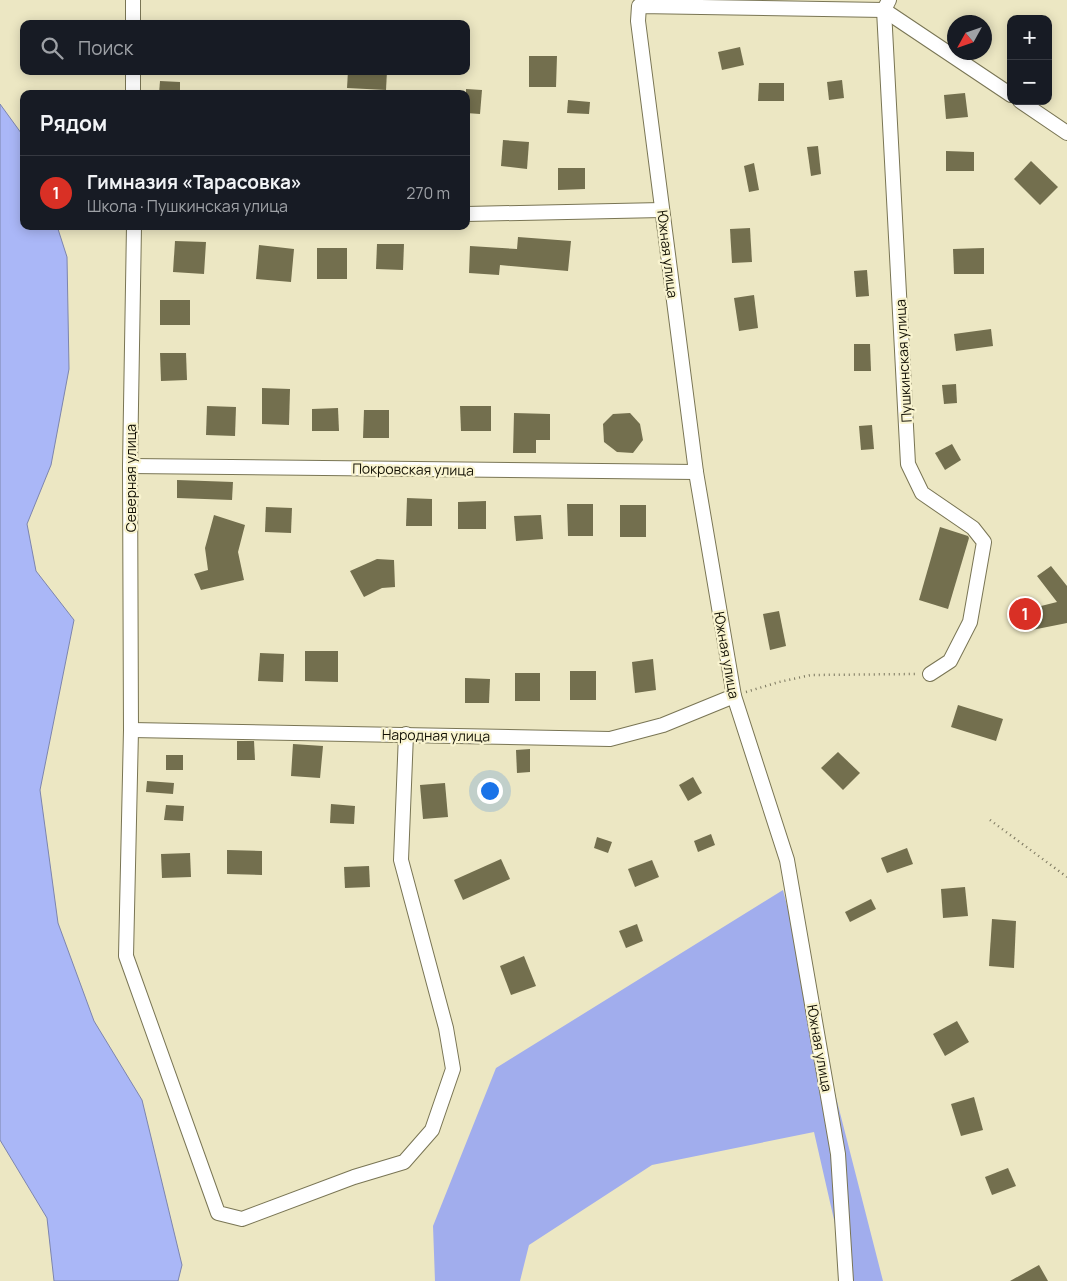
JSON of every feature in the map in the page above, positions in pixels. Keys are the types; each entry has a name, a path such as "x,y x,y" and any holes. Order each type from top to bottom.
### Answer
{"street":[{"path":"133,0 133,20"},
{"path":"886,5 1007,92"},
{"name":"Южная улица","path":"846,1281 838,1154 788,860 734,696 696,472 638,21 639,6 886,5"},
{"name":"Пушкинская улица","path":"886,5 908,464 922,493 973,528 984,542 970,622 950,661 930,674"},
{"path":"133,75 133,90"},
{"path":"1026,105 1067,132"},
{"path":"470,214 662,210"},
{"name":"Северная улица","path":"134,230 130,466 130,730 126,956 218,1213 242,1219 354,1176 404,1162 432,1130 452,1069 446,1028 401,860 406,734"},
{"name":"Покровская улица","path":"130,466 696,472"},
{"name":"Народная улица","path":"130,730 610,739 663,725 734,696"}],"path":[{"path":"734,696 778,682 811,675 930,674"},
{"path":"990,820 1067,877"}],"shaded area":[{"path":"0,104 20,132 20,230 58,230 67,257 69,369 51,465 27,524 36,571 74,620 40,790 58,923 94,1021 142,1100 182,1265 178,1281 54,1281 47,1218 0,1140"},
{"path":"783,890 883,1281 848,1281 814,1132 652,1165 529,1245 520,1281 435,1281 433,1226 496,1068"}],"building":[{"path":"740,47 744,65 722,70 718,52"},
{"path":"529,56 557,56 556,87 529,87"},
{"path":"348,75 387,75 386,90 347,88"},
{"path":"842,80 844,98 829,100 827,82"},
{"path":"160,81 180,82 180,90 159,90"},
{"path":"759,83 784,83 784,101 758,101"},
{"path":"466,89 482,90 480,114 470,113 470,90"},
{"path":"965,93 968,117 946,119 944,95"},
{"path":"568,100 590,102 589,114 567,113"},
{"path":"503,140 529,142 527,169 501,166"},
{"path":"818,146 821,174 811,176 807,147"},
{"path":"946,151 974,152 974,171 946,171"},
{"path":"1031,161 1058,187 1040,205 1014,179"},
{"path":"754,163 759,190 749,192 744,166"},
{"path":"558,168 585,168 585,189 558,190"},
{"path":"750,228 752,262 732,263 730,229"},
{"path":"518,237 571,241 568,271 500,265 499,275 469,273 470,246 517,249"},
{"path":"175,241 206,242 204,274 173,272"},
{"path":"377,244 404,244 403,270 376,269"},
{"path":"259,245 294,249 291,282 256,279"},
{"path":"317,248 347,248 347,279 317,279"},
{"path":"984,248 984,274 954,274 953,249"},
{"path":"867,270 869,296 856,297 854,271"},
{"path":"754,295 758,328 739,331 734,298"},
{"path":"160,300 190,300 190,325 160,325"},
{"path":"991,329 993,346 956,351 954,334"},
{"path":"854,344 870,344 871,371 854,371"},
{"path":"160,353 186,353 187,380 161,381"},
{"path":"956,384 957,403 944,404 942,385"},
{"path":"262,388 290,389 289,425 262,424"},
{"path":"207,406 236,407 235,436 206,435"},
{"path":"460,406 491,406 491,431 461,431"},
{"path":"338,408 339,431 312,431 312,409"},
{"path":"364,410 389,410 389,438 363,438"},
{"path":"514,413 550,414 550,440 536,440 536,453 513,453"},
{"path":"630,413 640,424 643,440 633,453 617,452 604,442 603,424 613,414"},
{"path":"872,425 874,449 861,450 859,426"},
{"path":"952,444 961,460 945,470 935,453"},
{"path":"177,480 233,482 232,500 177,498"},
{"path":"407,498 432,499 432,526 406,526"},
{"path":"486,501 486,529 458,529 458,502"},
{"path":"567,504 593,504 593,536 568,536"},
{"path":"620,505 646,505 646,537 620,537"},
{"path":"266,507 292,508 291,533 265,532"},
{"path":"214,515 245,525 238,552 244,580 201,590 194,574 208,570 205,548"},
{"path":"541,515 543,539 516,541 514,516"},
{"path":"940,527 968,536 969,538 948,609 919,600"},
{"path":"377,559 394,560 395,587 382,588 364,597 350,571"},
{"path":"1051,566 1067,586 1067,623 1027,631 1025,610 1057,602 1037,576"},
{"path":"779,611 786,646 770,650 763,614"},
{"path":"305,651 338,651 338,682 305,681"},
{"path":"260,653 284,654 283,682 258,681"},
{"path":"653,659 656,690 635,693 632,662"},
{"path":"570,671 596,671 596,700 570,700"},
{"path":"515,673 540,673 540,701 515,701"},
{"path":"465,678 490,679 489,703 465,703"},
{"path":"958,705 1003,719 996,741 951,727"},
{"path":"237,741 254,741 255,760 237,760"},
{"path":"293,744 323,746 320,778 291,776"},
{"path":"530,749 530,772 517,773 516,750"},
{"path":"838,752 860,773 843,790 821,768"},
{"path":"166,755 183,755 183,770 166,770"},
{"path":"693,777 702,793 688,801 679,785"},
{"path":"147,781 174,783 173,794 146,792"},
{"path":"445,783 448,817 423,819 420,785"},
{"path":"331,804 355,806 354,824 330,823"},
{"path":"166,805 184,806 183,821 164,820"},
{"path":"711,834 715,845 698,852 694,841"},
{"path":"597,837 612,842 608,853 594,848"},
{"path":"907,848 913,864 887,873 881,858"},
{"path":"227,850 262,851 262,875 227,874"},
{"path":"190,853 191,877 162,878 161,854"},
{"path":"501,859 510,879 463,900 454,880"},
{"path":"652,860 659,877 635,887 628,869"},
{"path":"369,866 370,887 345,888 344,867"},
{"path":"965,887 968,916 943,918 941,889"},
{"path":"871,899 876,909 850,922 845,912"},
{"path":"992,919 1016,921 1014,968 989,966"},
{"path":"637,924 643,941 626,948 619,931"},
{"path":"524,956 536,986 511,995 500,966"},
{"path":"957,1021 969,1042 945,1056 933,1034"},
{"path":"974,1097 983,1130 961,1136 951,1104"},
{"path":"1008,1168 1016,1186 992,1195 985,1177"},
{"path":"1039,1265 1048,1281 1010,1281"}],"place":[{"name":"Гимназия «Тарасовка»","path":"1025,614"}]}
